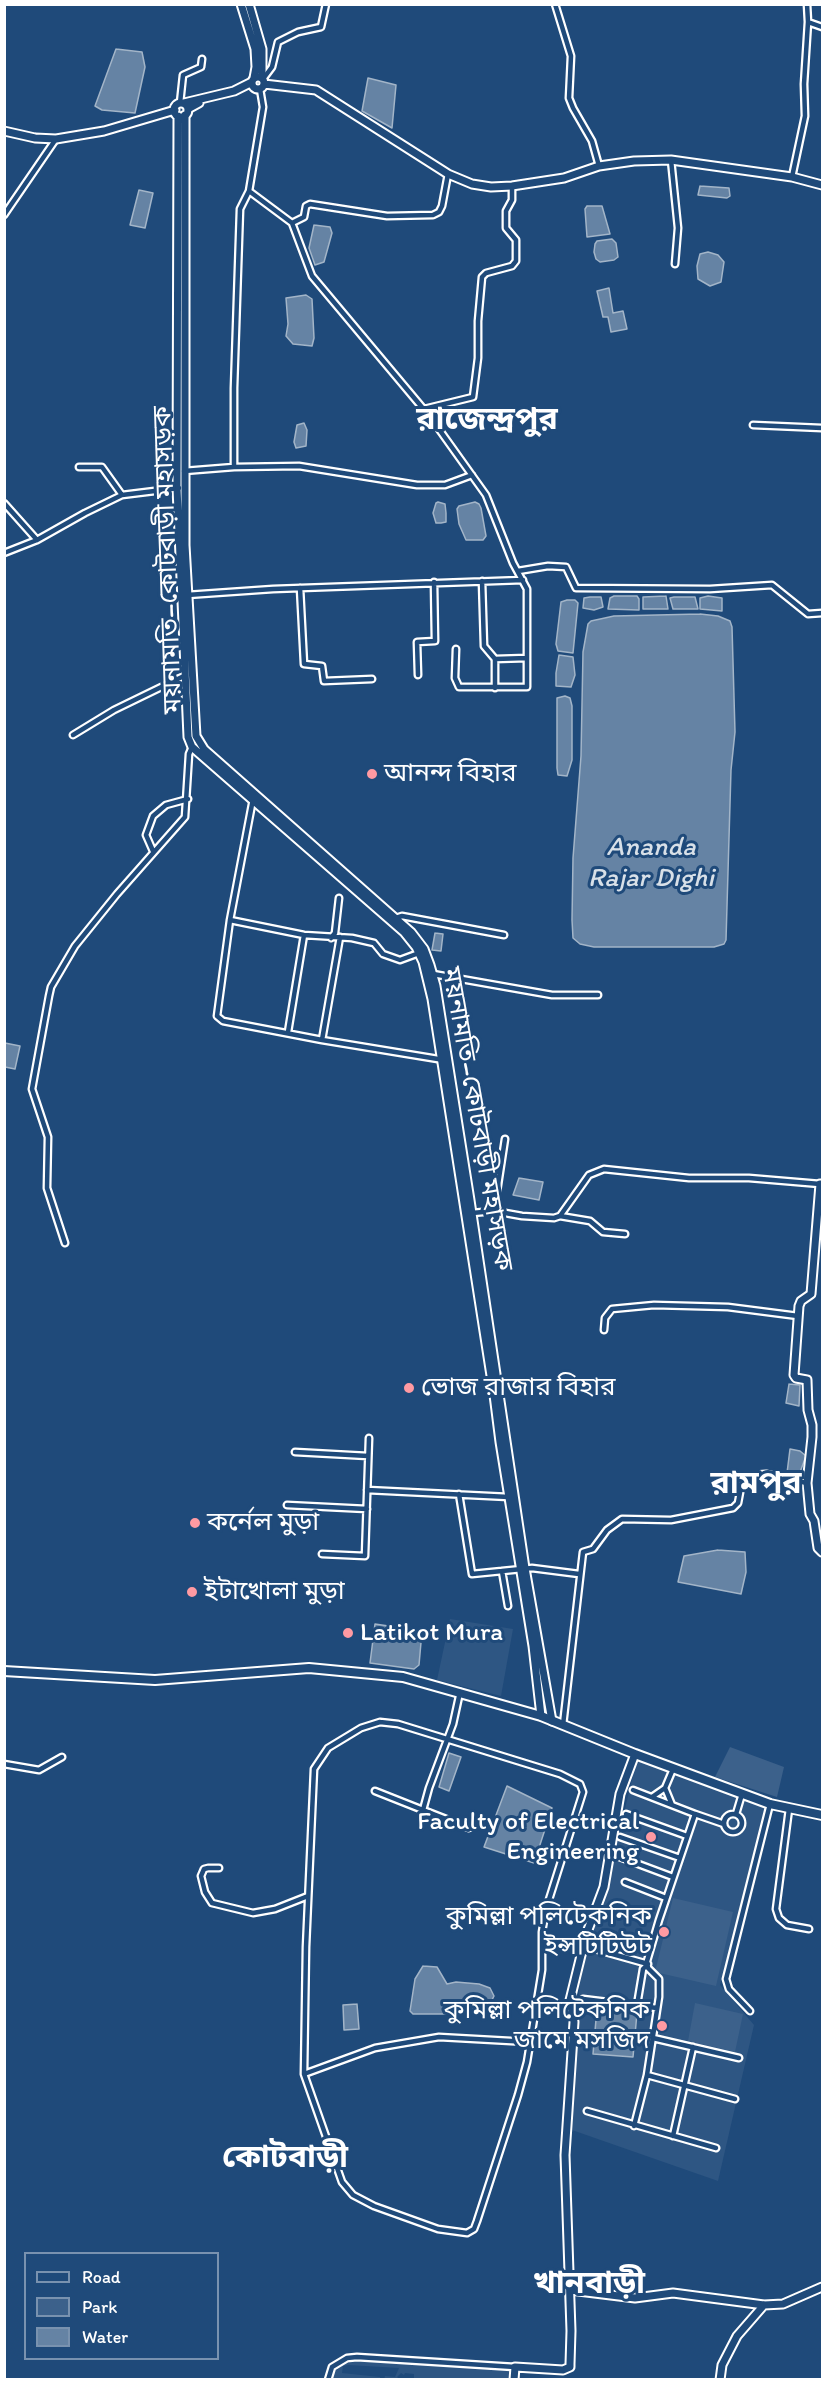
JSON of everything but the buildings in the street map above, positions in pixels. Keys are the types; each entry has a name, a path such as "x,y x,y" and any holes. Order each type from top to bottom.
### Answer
{"main road":[{"path":"241,4 255,49 258,82"},
{"path":"249,4 262,49 258,82"},
{"path":"4,131 35,138 56,139 104,131 182,109 258,82 316,90 448,174 472,184 491,188 564,178 599,166 634,161 671,160 792,177 822,186"},
{"name":"ময়নামতি–কোটবাড়ী মহাসড়ক","path":"182,109 181,488 188,737 192,747 418,941 433,974 509,1497 552,1721"},
{"name":"ময়নামতি–কোটবাড়ী মহাসড়ক","path":"182,344 184,471 181,488 195,728 200,744 254,798"},
{"name":"ময়নামতি–কোটবাড়ী মহাসড়ক","path":"392,919 419,953 430,988 444,1060 472,1213 541,1716"},
{"path":"821,1184 811,1294 801,1301 798,1316 795,1377 807,1380 808,1410 812,1425 807,1483 810,1514 814,1521 818,1548 822,1552"},
{"path":"4,1671 155,1680 325,1669 403,1677 541,1716 673,1769 770,1804 822,1815"},
{"path":"514,2379 515,2367 563,2370 570,2367 570,2290 565,2155 574,2022 570,2000 586,1935 602,1894 620,1794 635,1754"},
{"path":"570,2290 634,2298 673,2293 764,2305 783,2304 801,2294 821,2289"},
{"path":"720,2379 722,2365 737,2336 764,2305"}],"street":[{"path":"234,468 234,388 240,209 249,191 263,107 258,82 272,67 278,42 298,32 321,27 326,4"},
{"path":"555,4 571,56 569,98 592,141 599,166"},
{"path":"792,177 805,116 807,4"},
{"path":"808,22 822,27"},
{"path":"182,109 183,75 201,67 202,58"},
{"path":"4,215 56,139"},
{"path":"671,160 678,228 675,264"},
{"path":"292,223 304,217 306,206 310,204 387,216 433,215 439,212 442,206 448,174"},
{"path":"424,409 473,397 478,358 478,321 482,277 486,273 512,266 516,261 516,240 506,228 506,211 512,200 512,186"},
{"path":"249,191 292,223 312,276 424,409 486,495 523,580 528,597 527,687 459,687 455,678 456,650"},
{"path":"753,425 822,428"},
{"path":"184,471 299,466 417,485 446,485 472,476"},
{"path":"80,468 102,467 122,495"},
{"path":"4,553 37,540 122,495 181,488"},
{"path":"4,503 37,540"},
{"path":"518,571 548,566 566,567 576,588 710,589 772,585 808,614 822,613"},
{"path":"187,595 434,582 523,580"},
{"path":"482,581 484,646 495,659 495,688"},
{"path":"418,675 417,642 435,641 434,582"},
{"path":"300,588 304,664 322,666 324,681 372,679"},
{"path":"495,659 527,658"},
{"path":"73,735 114,710 186,675"},
{"path":"65,1243 47,1188 48,1137 32,1089 51,987 75,946 153,851 185,817 188,799 189,754 192,747 200,744"},
{"path":"254,798 230,920 217,1016 223,1021 444,1060"},
{"path":"153,851 146,835 153,816 166,805 188,799"},
{"path":"331,938 335,933 339,898"},
{"path":"392,919 402,916 504,935"},
{"path":"230,920 304,935 340,937 376,944 383,954 400,960 419,953"},
{"path":"288,1032 304,935"},
{"path":"322,1040 340,937"},
{"path":"433,974 552,995 598,995"},
{"path":"495,1211 505,1139"},
{"path":"560,1216 589,1175 604,1169 689,1178 749,1178 821,1184"},
{"path":"472,1213 495,1211 522,1216 554,1218 560,1216 590,1221 603,1232 625,1234"},
{"path":"604,1330 605,1318 612,1309 654,1305 728,1307 798,1316"},
{"path":"322,1554 365,1556 369,1438"},
{"path":"295,1452 368,1456"},
{"path":"563,1726 583,1552 593,1549 607,1530 622,1519 670,1520 734,1508 738,1503 743,1484 759,1473 807,1483"},
{"path":"367,1490 509,1497"},
{"path":"459,1494 470,1572 474,1575 522,1568 579,1574"},
{"path":"287,1505 366,1509"},
{"path":"502,1571 508,1606"},
{"path":"423,1810 460,1692"},
{"path":"380,1722 398,1724 560,1774 580,1784 583,1792 546,1909 542,1932 542,1970 519,2095 474,2229 467,2233 438,2229 374,2206 354,2195 342,2182 304,2074 308,1896 314,1769 328,1748 361,1728 380,1722"},
{"path":"4,1764 39,1770 62,1757"},
{"path":"652,1797 665,1788 673,1769"},
{"path":"665,1788 673,1806"},
{"path":"633,1790 723,1824 732,1833 737,1832 743,1823 742,1818 736,1814 729,1815 723,1824"},
{"path":"375,1791 470,1828"},
{"path":"736,1814 742,1794"},
{"path":"750,2011 729,1989 726,1979 770,1804"},
{"path":"789,1809 776,1909 779,1918 787,1925 809,1929"},
{"path":"626,1814 687,1836"},
{"path":"637,2005 643,1969 648,1964 666,1898 695,1814"},
{"path":"620,1837 680,1858"},
{"path":"617,1856 673,1877"},
{"path":"219,1868 204,1869 201,1876 205,1892 212,1903 254,1913 275,1909 308,1896"},
{"path":"625,1881 666,1898"},
{"path":"591,1948 648,1964"},
{"path":"634,2126 647,2075 657,2008 659,1979 648,1968 648,1964"},
{"path":"583,1999 657,2008"},
{"path":"304,2074 375,2048 439,2037 529,2043"},
{"path":"653,2038 739,2058"},
{"path":"673,2136 693,2047"},
{"path":"647,2075 735,2099"},
{"path":"587,2110 634,2126 716,2148"},
{"path":"328,2379 332,2367 339,2361 357,2357 515,2367"}],"shaded area":[{"path":"450,1619 513,1629 501,1696 437,1680"},
{"name":"কুমিল্লা পলিটেকনিক ইন্সটিটিউট","path":"637,1758 768,1806 720,1985 754,2025 718,2181 572,2130 580,1978 607,1885"},
{"path":"362,2361 512,2368 512,2379 414,2379 414,2374 401,2373 397,2377 400,2379 384,2380 385,2376 395,2377 399,2368 348,2365 343,2366 342,2373 380,2377 380,2379 333,2380 333,2373 346,2363"}],"green space":[{"path":"730,1747 784,1767 777,1797 715,1777"},
{"path":"673,1898 733,1912 716,1986 655,1972"},
{"path":"695,2003 743,2014 735,2052 688,2041"}],"water":[{"path":"116,49 142,52 145,67 135,113 102,110 95,106"},
{"path":"368,78 396,85 392,128 362,111"},
{"path":"700,186 729,188 730,196 727,198 698,195"},
{"path":"139,190 153,193 145,228 130,225"},
{"path":"587,206 602,206 610,234 587,237 585,209"},
{"path":"314,225 330,227 332,233 324,262 315,265 309,248"},
{"path":"612,239 616,243 618,257 614,260 600,262 596,259 594,252 595,244 597,241"},
{"path":"708,252 718,255 724,262 721,282 710,286 698,279 697,266 700,254"},
{"path":"609,288 613,313 623,311 627,329 611,332 608,317 603,317 597,291"},
{"path":"306,295 312,299 314,338 312,346 293,344 286,336 288,324 286,298"},
{"path":"304,423 307,430 306,446 296,448 294,442 297,425"},
{"path":"438,502 445,504 446,522 436,523 433,513"},
{"path":"475,502 481,508 486,536 483,540 466,540 459,524 457,509 459,506"},
{"path":"637,596 639,610 608,609 610,598"},
{"path":"666,596 668,609 643,609 643,597"},
{"path":"708,596 722,598 722,611 700,609 700,598"},
{"path":"601,597 603,607 594,610 583,608 584,598"},
{"path":"695,597 698,609 673,609 670,598"},
{"path":"575,600 578,603 573,653 558,651 556,644 561,602"},
{"name":"Ananda Rajar Dighi","path":"700,614 718,616 730,621 732,627 735,732 731,770 726,940 724,944 714,947 594,947 580,944 573,938 573,858 581,756 583,652 588,624 591,621 614,616"},
{"path":"559,655 573,657 575,675 571,687 556,686"},
{"path":"565,696 570,698 572,706 572,760 567,776 558,775 557,768 557,698"},
{"path":"435,933 443,934 441,951 432,950"},
{"path":"5,1043 20,1046 15,1069 5,1067"},
{"path":"519,1178 543,1182 539,1200 513,1195"},
{"path":"789,1384 800,1385 799,1406 786,1403"},
{"path":"790,1449 800,1451 806,1456 799,1475 794,1476 787,1473"},
{"path":"718,1550 745,1552 746,1572 741,1594 678,1582 684,1556"},
{"path":"375,1624 422,1631 419,1665 414,1669 370,1663"},
{"path":"449,1753 461,1757 449,1791 439,1787"},
{"path":"507,1786 552,1808 534,1863 484,1847"},
{"path":"423,1966 437,1967 447,1984 456,1982 479,1984 490,1988 494,1996 487,2010 467,2014 413,2014 410,2011 415,1979"},
{"path":"357,2004 359,2029 344,2030 343,2005"},
{"path":"597,2008 637,2013 633,2057 593,2054"}],"place":[{"name":"আনন্দ বিহার","path":"372,774"},
{"name":"ভোজ রাজার বিহার","path":"409,1388"},
{"name":"কর্নেল মুড়া","path":"195,1523"},
{"name":"ইটাখোলা মুড়া","path":"192,1592"},
{"name":"Latikot Mura","path":"348,1633"},
{"name":"Faculty of Electrical Engineering","path":"651,1837"},
{"name":"কুমিল্লা পলিটেকনিক ইন্সটিটিউট","path":"664,1932"},
{"name":"কুমিল্লা পলিটেকনিক জামে মসজিদ","path":"662,2026"}],"district":[{"name":"রাজেন্দ্রপুর","path":"487,421"},
{"name":"রামপুর","path":"756,1485"},
{"name":"কোটবাড়ী","path":"285,2159"},
{"name":"খানবাড়ী","path":"589,2285"}]}
